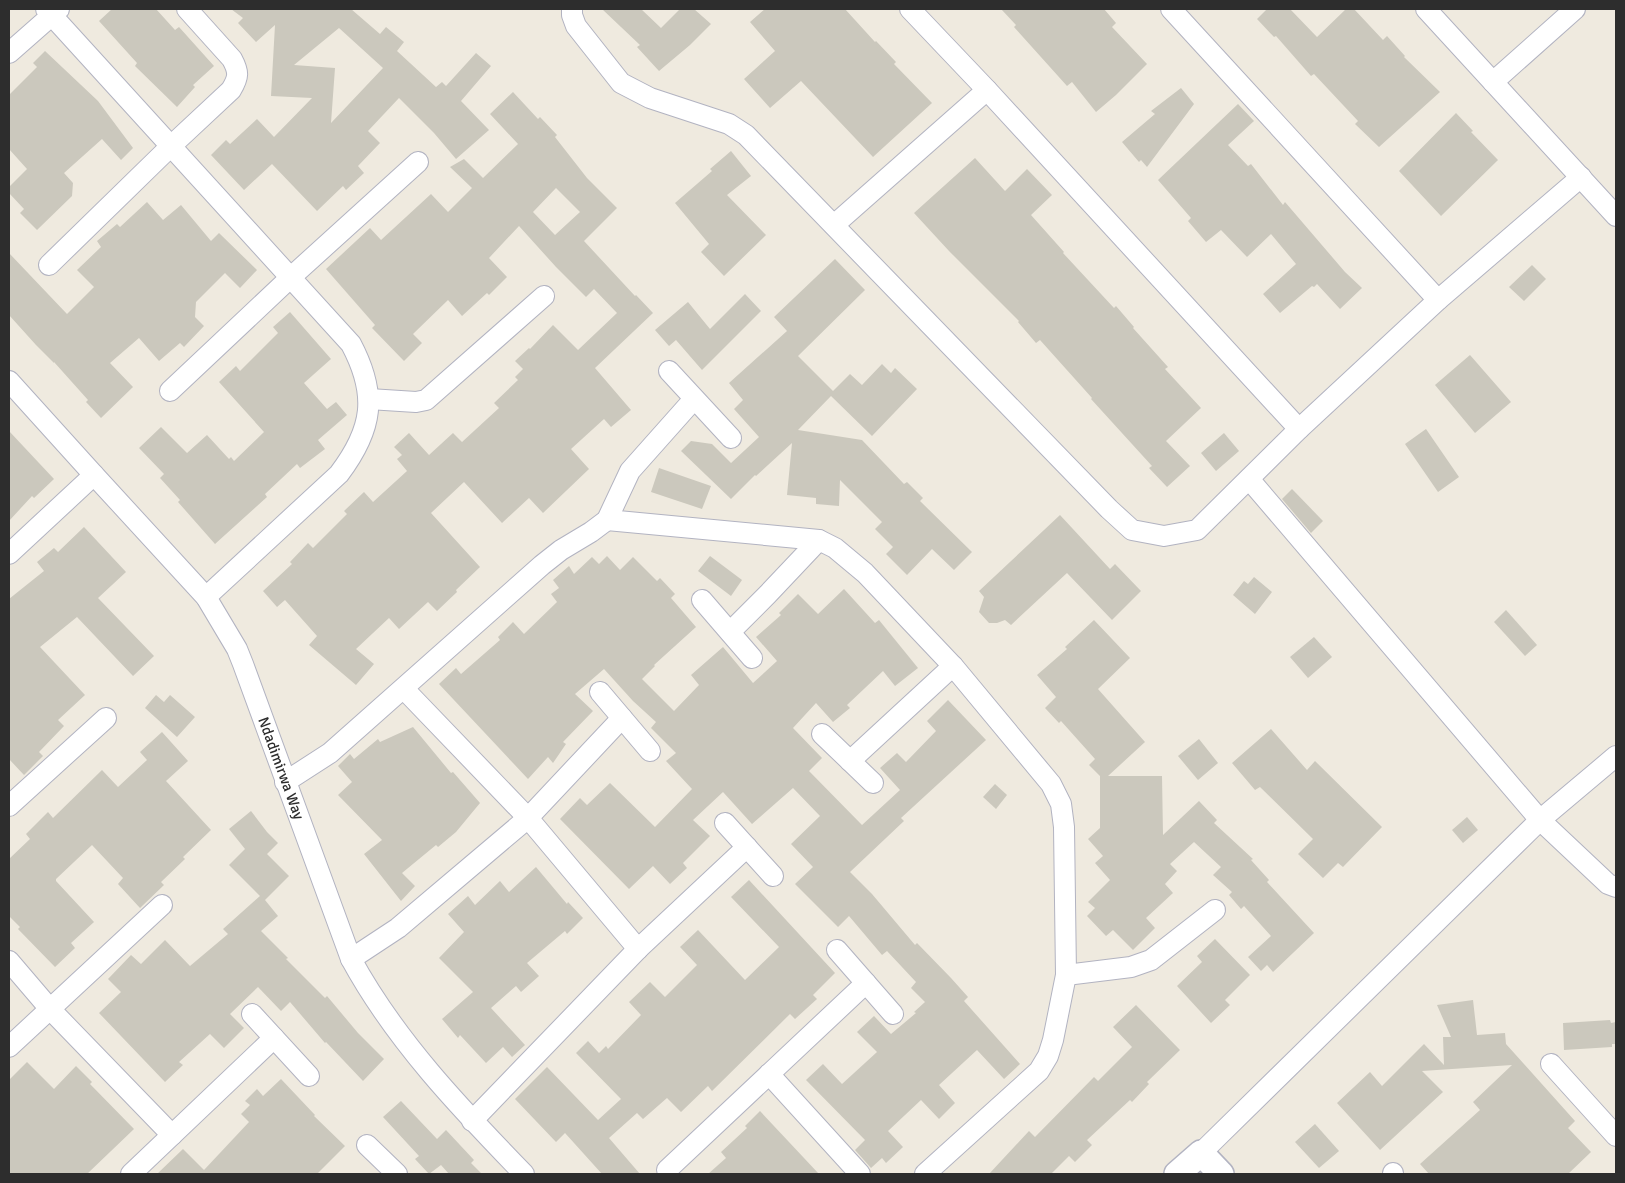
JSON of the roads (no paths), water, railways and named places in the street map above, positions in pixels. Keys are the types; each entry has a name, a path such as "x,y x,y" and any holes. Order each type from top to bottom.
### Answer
{"street":[{"path":"49,265 231,90 237,80 238,69 232,59 187,9"},
{"path":"572,9 576,26 621,83 650,98 729,124 746,135 1109,509 1132,530 1164,536 1197,530 1300,429 1438,300 1581,177"},
{"path":"910,9 1300,429"},
{"path":"1171,9 1438,300"},
{"path":"1426,9 1616,216"},
{"path":"1493,82 1575,9"},
{"path":"9,53 52,11 171,146 351,344 358,358 369,399 367,419 359,443 350,460 339,474 206,597"},
{"path":"834,225 987,90"},
{"path":"170,391 290,278 418,162"},
{"path":"369,399 416,402 426,400 544,296"},
{"path":"669,372 731,438"},
{"name":"Ndadimirwa Way","path":"9,381 206,597 237,649 351,959 388,1019 413,1051 472,1121 524,1174"},
{"path":"285,782 330,753 542,564 607,520 630,471 694,399"},
{"path":"9,554 94,476"},
{"path":"1249,479 1540,820 1608,884 1616,887"},
{"path":"607,520 819,540 835,548 865,573 953,666 1051,784 1061,804 1064,827 1066,975 1048,1056 1039,1071 925,1174"},
{"path":"730,632 819,540"},
{"path":"702,600 752,658"},
{"path":"850,761 953,666"},
{"path":"404,689 528,818 638,949"},
{"path":"600,692 650,751"},
{"path":"9,806 106,718"},
{"path":"351,959 398,928 528,818 622,718"},
{"path":"822,734 873,783"},
{"path":"1177,1174 1201,1153 1540,820 1616,756"},
{"path":"725,823 773,876"},
{"path":"472,1121 638,949 747,847"},
{"path":"9,1047 162,905"},
{"path":"1066,975 1130,967 1151,960 1215,910"},
{"path":"837,950 892,1014"},
{"path":"9,961 50,1009 172,1135"},
{"path":"667,1170 866,983"},
{"path":"252,1014 309,1076"},
{"path":"131,1174 274,1038"},
{"path":"1551,1064 1616,1136"},
{"path":"769,1074 860,1174"},
{"path":"367,1144 394,1173"},
{"path":"1201,1153 1221,1174"}]}
